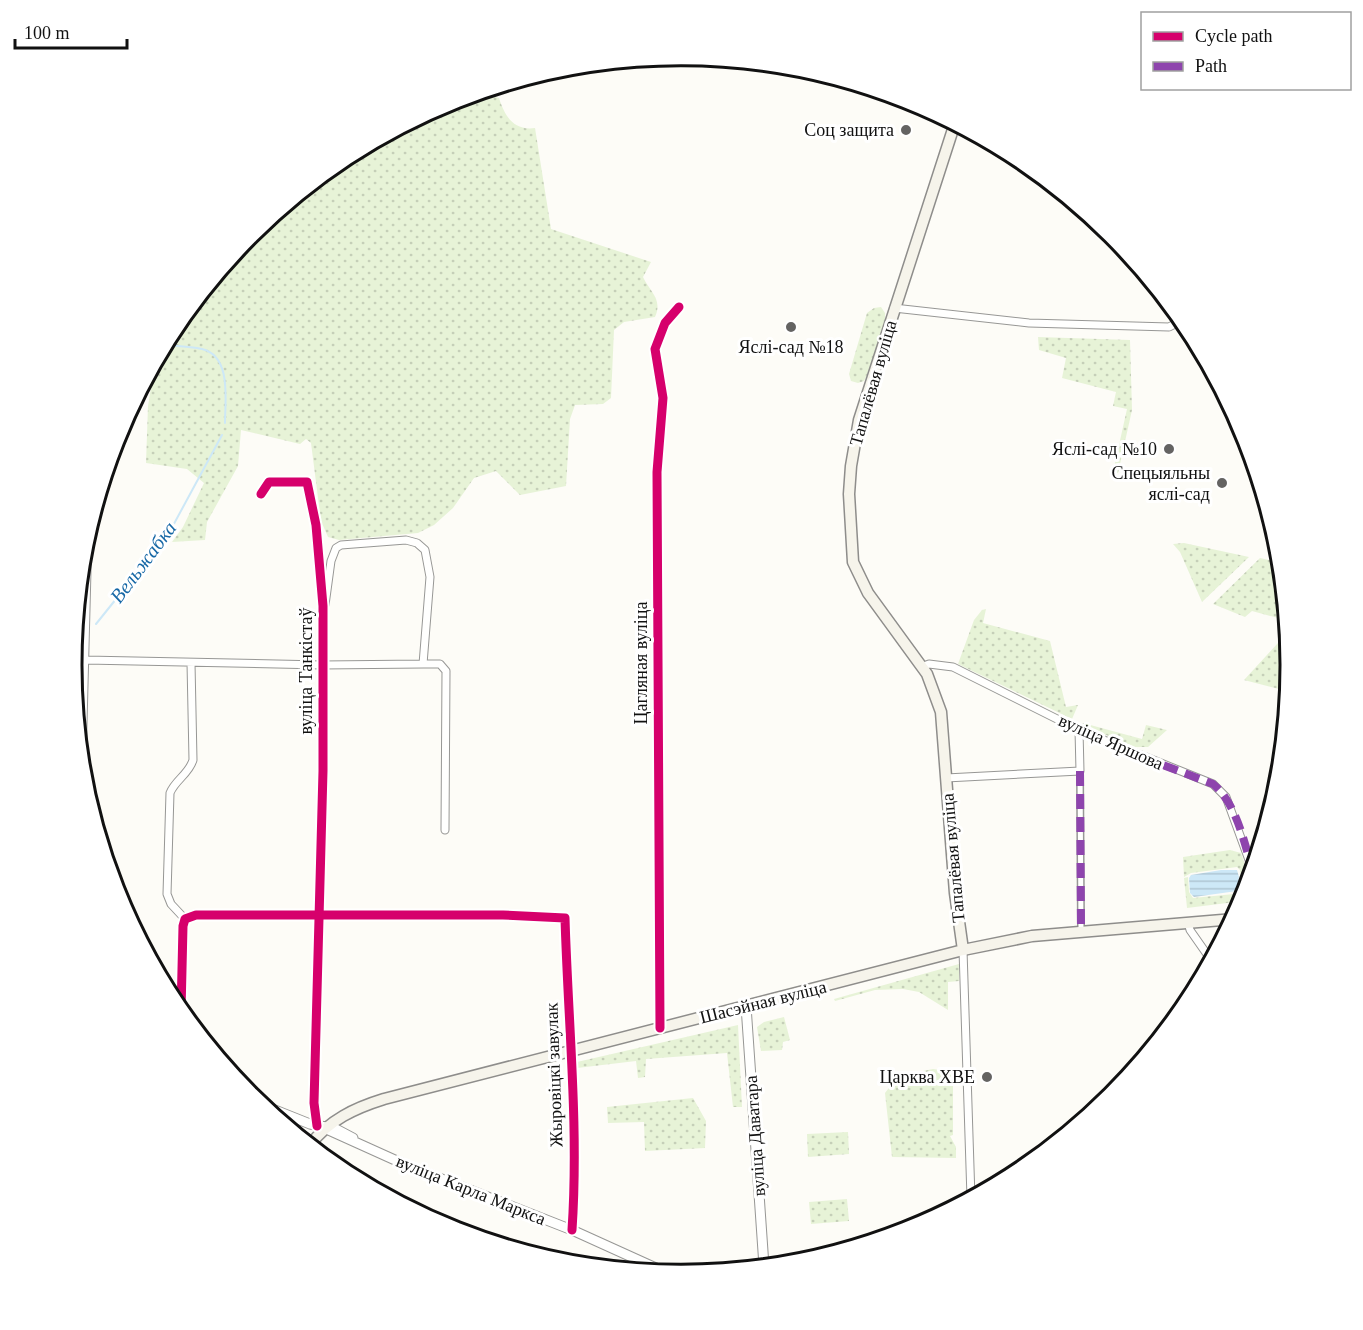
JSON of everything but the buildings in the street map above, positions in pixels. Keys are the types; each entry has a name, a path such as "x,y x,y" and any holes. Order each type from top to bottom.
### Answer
{"main road":[{"name":"Тапалёвая вуліца","path":"952,131 894,308 855,441 849,494 850,542 858,577 933,685 941,712 955,893 963,950"},
{"name":"Шасэйная вуліца","path":"314,1138 321,1127 374,1102 963,950 1032,936 1081,930 1224,920"}],"street":[{"name":"Цагляная вуліца","path":"660,1028 657,472 663,398 655,349 665,323 679,307"},
{"path":"894,308 1029,323 1168,327 1174,324"},
{"name":"вуліца Танкістаў","path":"261,494 269,482 307,482 316,525 323,606 323,771 314,1103 321,1127"},
{"name":"вуліца Танкістаў","path":"323,606 327,603 331,561 336,548 341,545 406,540 417,543 425,550 430,577 423,664"},
{"path":"84,706 87,597"},
{"path":"86,660 322,665"},
{"path":"182,996 185,919 171,904 167,894 170,793 176,782 191,767 193,760 191,663"},
{"name":"вуліца Танкістаў","path":"322,665 440,664 446,671 445,830"},
{"name":"вуліца Яршова","path":"921,667 929,664 953,667 1079,730 1213,784 1220,790 1238,823 1249,858"},
{"path":"1079,730 1081,930"},
{"path":"946,778 1080,771"},
{"path":"185,919 196,915 318,915"},
{"name":"Жыровіцкі завулак","path":"318,915 503,915 565,918 575,1186 572,1230"},
{"path":"1188,922 1190,930 1206,953"},
{"path":"963,950 971,1189"},
{"name":"вуліца Даватара","path":"746,1006 763,1258"},
{"name":"вуліца Карла Маркса","path":"285,1114 572,1230 645,1263"}],"green space":[{"path":"493,97 499,98 507,116 516,125 535,128 551,229 651,262 643,277 657,300 655,317 624,322 614,330 611,398 603,404 575,405 570,419 566,486 520,495 496,471 474,478 453,508 434,525 418,533 339,540 328,537 321,521 311,443 306,439 300,444 241,430 238,466 207,522 205,540 172,542 183,527 204,483 187,469 146,463 148,406 151,387 163,365 206,300 258,241 287,215 317,190 382,146 452,112"},
{"path":"881,307 885,313 885,320 868,373 864,381 858,383 851,381 849,374 867,313 874,308"},
{"path":"1038,337 1130,340 1132,410 1118,473 1113,472 1127,409 1113,406 1116,392 1062,378 1066,358 1039,350"},
{"path":"1184,543 1249,557 1202,602 1180,552 1173,544"},
{"path":"1260,558 1271,561 1278,618 1252,611 1245,617 1213,604"},
{"path":"986,609 983,623 1050,641 1066,707 1078,705 1072,719 958,664 974,620 982,610"},
{"path":"1279,641 1279,689 1244,680"},
{"path":"1083,723 1142,739 1146,725 1167,730 1148,747 1135,747 1082,725"},
{"path":"1230,850 1241,853 1246,867 1241,879 1240,870 1237,867 1191,873 1184,877 1183,857"},
{"path":"1188,877 1189,892 1193,898 1234,894 1231,902 1187,908 1184,878"},
{"path":"959,964 959,981 948,982 948,1010 919,992 903,989 875,990 835,1001 834,999"},
{"path":"784,1017 790,1040 783,1042 782,1050 761,1051 757,1027 764,1022"},
{"path":"738,1025 742,1107 733,1107 727,1053 646,1059 645,1077 638,1078 636,1061 577,1068 577,1062"},
{"path":"933,1069 953,1072 953,1135 950,1136 956,1147 956,1158 892,1157 885,1093 898,1076"},
{"path":"693,1098 706,1121 705,1148 645,1151 644,1122 608,1123 607,1107"},
{"path":"848,1132 849,1154 808,1157 807,1134"},
{"path":"847,1199 849,1221 811,1224 809,1202"}],"water":[{"path":"1237,870 1239,877 1237,888 1236,891 1194,897 1190,893 1189,878 1191,875"}],"waterway":[{"name":"Вельжабка","path":"175,346 202,349 212,353 218,360 225,380 225,423"},
{"name":"Вельжабка","path":"96,624 169,533 222,435"}],"marked path":[{"path":"1142,757 1213,784 1234,813 1249,858"},
{"path":"1080,771 1081,930"}],"cycle path":[{"path":"660,1028 657,472 663,398 655,349 665,323 679,307"},
{"path":"261,494 269,482 307,482 316,525 323,606 323,771 314,1103 317,1126"},
{"path":"181,995 183,926 185,919 196,915 503,915 565,918 574,1113 572,1230"}],"place":[{"name":"Соц защита","path":"906,130"},
{"name":"Яслі-сад №18","path":"791,327"},
{"name":"Яслі-сад №10","path":"1169,449"},
{"name":"Спецыяльны яслі-сад","path":"1222,483"},
{"name":"Царква ХВЕ","path":"987,1077"}]}
